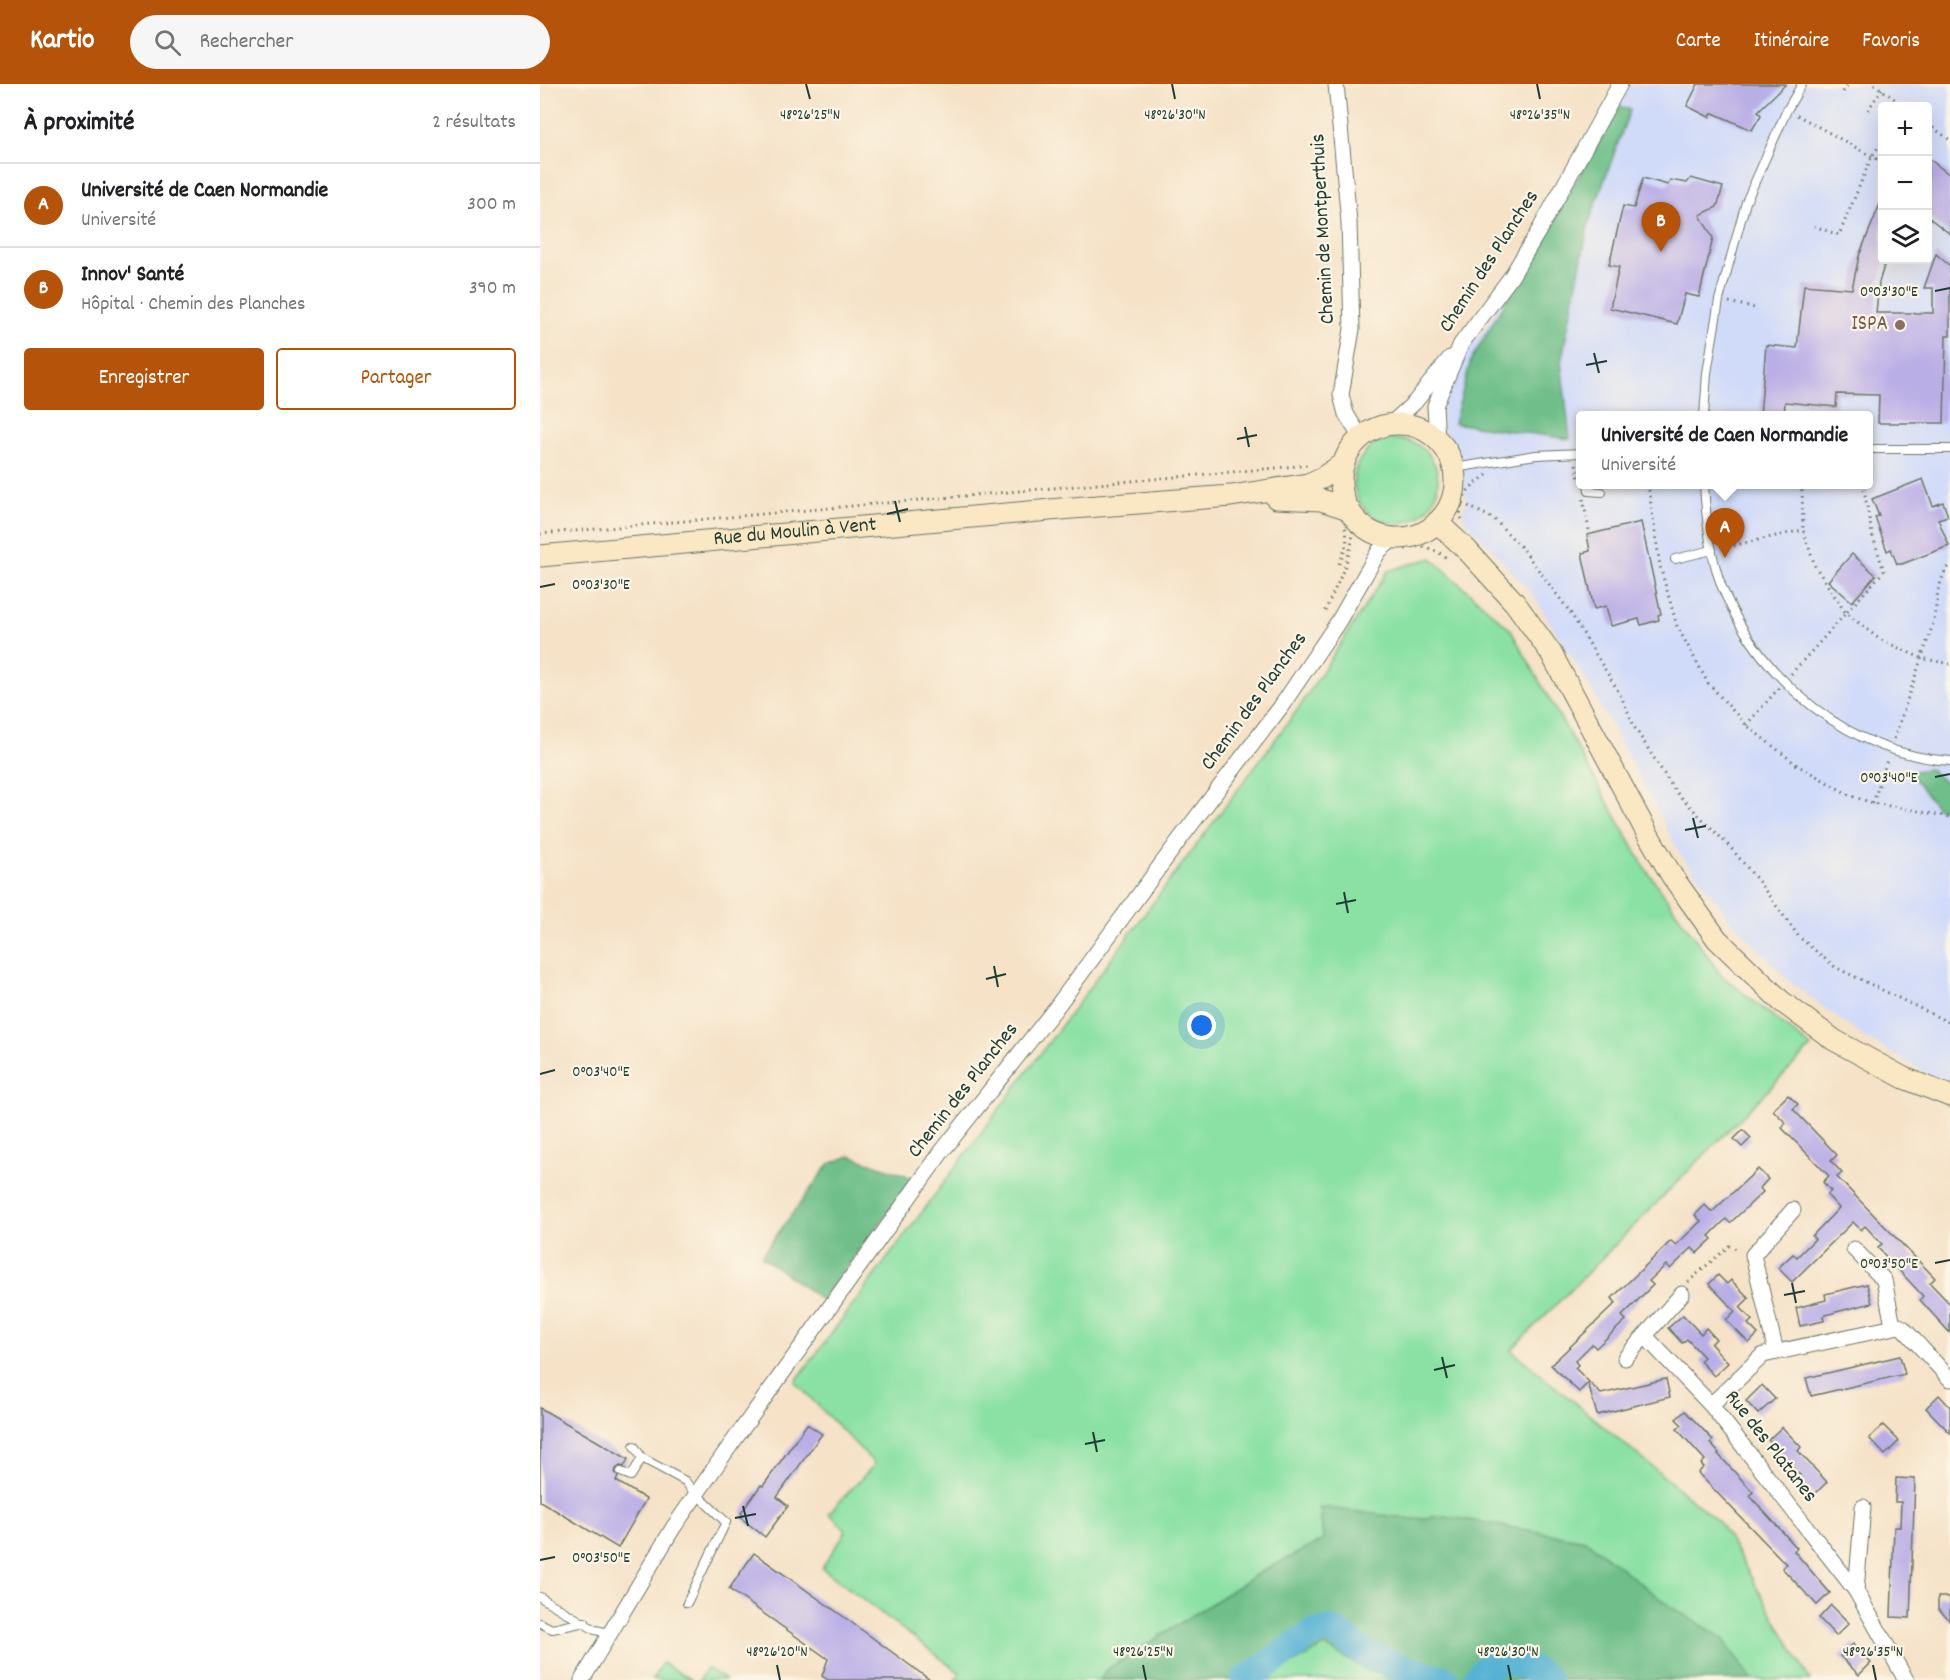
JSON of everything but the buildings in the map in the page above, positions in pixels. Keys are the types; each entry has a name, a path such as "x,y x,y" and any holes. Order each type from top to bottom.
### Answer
{"main road":[{"path":"1231,496 1321,500 1398,544 1425,531 1437,522 1457,500 1454,468 1450,457 1437,439 1423,429 1408,424 1380,426 1361,438 1351,449 1344,463 1342,491 1345,513"},
{"path":"1231,496 1308,484 1322,478 1344,463"},
{"name":"Rue du Moulin à Vent","path":"540,556 1231,496"},
{"path":"1437,522 1467,550 1515,603 1551,653 1672,876 1717,939 1781,1001 1834,1040 1904,1078 1950,1096"}],"street":[{"name":"Chemin de Montperthuis","path":"1336,84 1349,222 1352,329 1341,395 1346,414 1361,438"},
{"name":"Chemin des Planches","path":"1437,439 1435,406 1461,344 1511,276 1541,227 1620,84"},
{"path":"1391,424 1415,402 1461,344"},
{"name":"Chemin des Planches","path":"582,1680 673,1528 943,1150 1055,1009 1179,839 1280,708 1338,622 1379,551 1398,544"},
{"path":"1776,1352 1753,1255 1793,1209"},
{"path":"1854,1249 1884,1280 1893,1326"},
{"path":"1624,1358 1682,1294"},
{"path":"1711,1405 1762,1355 1893,1326 1903,1328 1950,1379"},
{"name":"Rue des Platanes","path":"1645,1335 1711,1405 1856,1591 1906,1680"},
{"path":"1856,1591 1863,1507"}],"lane":[{"path":"1704,411 1707,373 1719,300 1746,202 1787,110 1802,84"},
{"path":"1873,449 1950,449"},
{"path":"1454,468 1536,455 1576,453"},
{"path":"1589,489 1589,491 1602,492"},
{"path":"1705,489 1712,550 1723,591 1755,648 1784,682 1828,719 1891,750 1926,759 1950,761"},
{"path":"1675,559 1712,550"},
{"path":"634,1446 642,1458 685,1481 726,1522 687,1603"},
{"path":"621,1472 631,1476 642,1458"},
{"path":"540,1597 595,1630 610,1633"},
{"path":"540,1623 552,1629 585,1622"}],"path":[{"path":"1843,92 1848,84"},
{"path":"1874,84 1899,102"},
{"path":"1868,110 1881,89"},
{"path":"1787,110 1878,160"},
{"path":"1932,127 1950,140"},
{"path":"1814,226 1839,235 1872,156 1878,148"},
{"path":"1719,300 1755,308"},
{"path":"1566,462 1576,462"},
{"path":"540,534 1306,464 1312,466"},
{"path":"1457,500 1486,475 1494,472"},
{"path":"1649,489 1660,566 1677,626 1708,683 1746,725 1797,765 1851,796 1873,803 1950,817"},
{"path":"1802,489 1803,530 1815,566 1845,612 1879,639 1921,658 1950,664"},
{"path":"1746,725 1884,571 1872,534 1864,489"},
{"path":"1457,500 1460,516 1466,524"},
{"path":"1457,500 1494,519 1522,548 1570,612 1621,696 1640,737 1675,791 1731,848 1799,937 1835,967 1950,1023"},
{"path":"1340,564 1347,546 1345,513"},
{"path":"1330,599 1344,566 1354,533 1345,513"},
{"path":"1712,550 1803,530"},
{"path":"1398,544 1411,547 1433,547 1453,563"},
{"path":"1873,803 1934,621 1938,590 1944,573 1950,565"},
{"path":"1682,1294 1687,1283 1728,1246 1753,1255"}],"shaded area":[{"path":"1620,84 1950,84 1950,1082 1933,1077 1862,1036 1790,982 1730,919 1679,852 1590,687 1533,595 1463,518 1463,509 1467,502 1450,442 1441,427 1443,403 1467,350 1487,326 1511,277"}],"green space":[{"path":"1620,106 1630,110 1589,222 1561,362 1570,439 1454,423 1471,360"},
{"path":"1388,439 1404,439 1420,446 1431,457 1438,473 1435,497 1426,511 1404,523 1388,523 1372,516 1361,505 1354,489 1354,473 1361,457 1372,446"},
{"path":"1431,558 1510,629 1645,868 1721,975 1811,1047 1511,1350 1720,1523 1810,1680 955,1680 960,1673 822,1568 846,1531 829,1513 875,1464 795,1382 1298,709 1388,571"},
{"path":"1929,769 1950,786 1950,808 1938,809 1909,772"},
{"path":"850,1156 914,1178 822,1300 761,1256 829,1164"},
{"path":"1320,1507 1412,1519 1445,1516 1585,1540 1671,1607 1722,1637 1752,1680 1395,1680 1361,1667 1325,1646 1276,1673 1269,1680 1100,1680 1109,1668 1261,1572 1323,1540"},
{"path":"662,1663 692,1680 652,1680"},
{"path":"708,1668 725,1680 699,1680"}],"waterway":[{"path":"1245,1680 1314,1633 1332,1630 1368,1655 1446,1680"},
{"path":"1475,1680 1487,1667 1504,1661 1528,1667 1548,1680"}],"place":[{"name":"Innov' Santé","path":"1661,252"},
{"name":"ISPA","path":"1900,325"},
{"name":"Université de Caen Normandie","path":"1725,558"}]}
